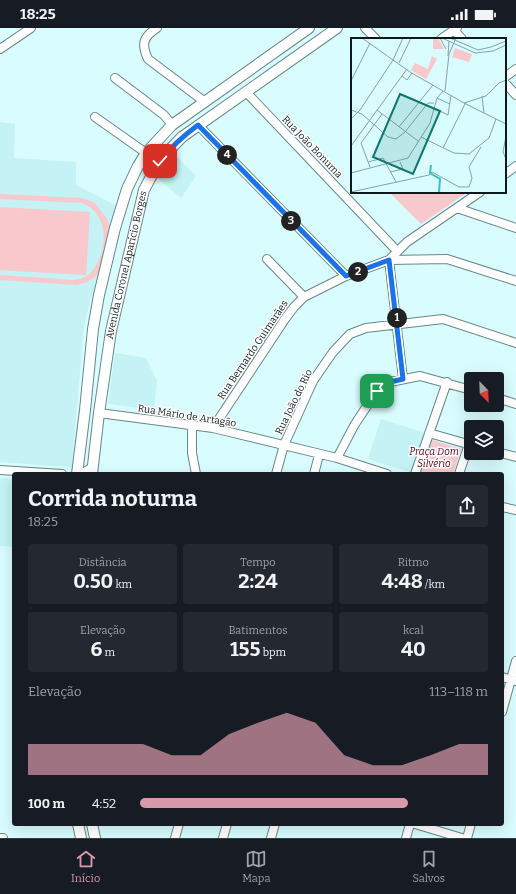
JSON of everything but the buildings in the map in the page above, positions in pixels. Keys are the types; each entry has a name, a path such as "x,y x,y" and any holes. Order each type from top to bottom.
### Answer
{"main road":[{"name":"Avenida Coronel Aparício Borges","path":"77,472 93,329 99,295 127,189 135,172 146,153 172,125 309,28"},
{"name":"Avenida Coronel Aparício Borges","path":"92,471 111,331 144,190 152,174 170,148 182,137 337,28"},
{"path":"78,826 81,838"}],"street":[{"path":"0,50 31,28"},
{"path":"156,28 149,34 144,43 144,51 148,59 204,102"},
{"path":"365,28 375,38"},
{"path":"442,38 455,29 461,38"},
{"path":"506,76 516,69"},
{"path":"115,78 164,115 172,125"},
{"path":"506,84 516,94"},
{"name":"Rua João Bonuma","path":"246,92 397,251"},
{"path":"95,117 146,153"},
{"path":"198,125 346,276"},
{"name":"Rua Bernardo Guimarães","path":"213,428 285,319 304,297 346,276 389,260 406,242 479,193"},
{"path":"457,208 516,228"},
{"path":"267,259 304,297"},
{"path":"403,379 389,260 447,259 516,281"},
{"name":"Rua João do Rio","path":"277,472 284,445 313,380 337,347 350,334 366,328 397,323 443,319 516,343"},
{"path":"337,458 354,424 377,391 390,382 420,376 464,388"},
{"path":"416,472 447,382"},
{"path":"504,400 516,404"},
{"name":"Rua Mário de Artagão","path":"99,413 213,428 319,455 337,458 375,472"},
{"path":"192,426 192,453 196,472"},
{"path":"429,434 464,443"},
{"path":"504,454 516,457"},
{"path":"315,472 319,455"},
{"path":"460,472 464,460"},
{"path":"0,470 31,472"},
{"path":"504,507 516,510"},
{"path":"504,703 509,679 516,661"},
{"path":"176,838 179,826"},
{"path":"224,838 227,826"},
{"path":"271,838 274,826"},
{"path":"406,838 409,826"},
{"path":"422,826 462,838"},
{"path":"467,838 470,826"}],"shaded area":[{"path":"0,122 15,124 14,158 76,162 76,185 117,206 84,325 72,467 0,462"},
{"path":"174,154 196,176 181,198 155,176"},
{"path":"115,353 146,358 157,381 154,410 108,404"},
{"path":"381,419 425,433 413,472 368,459"},
{"path":"0,478 12,479 12,547 0,546"}],"green space":[{"path":"390,193 467,193 421,224"},
{"path":"0,194 82,198 95,203 107,219 111,237 101,270 96,276 87,282 77,285 0,280 0,275 73,280 83,278 88,275 99,260 104,241 101,222 97,214 90,207 82,203 0,199"},
{"path":"0,207 90,212 86,275 0,270"},
{"name":"Praça Dom Silvério","path":"423,437 461,449 454,472 413,472"}],"route":[{"path":"160,161 170,148 198,125 346,276 389,260 403,379 390,382 377,391"}]}
